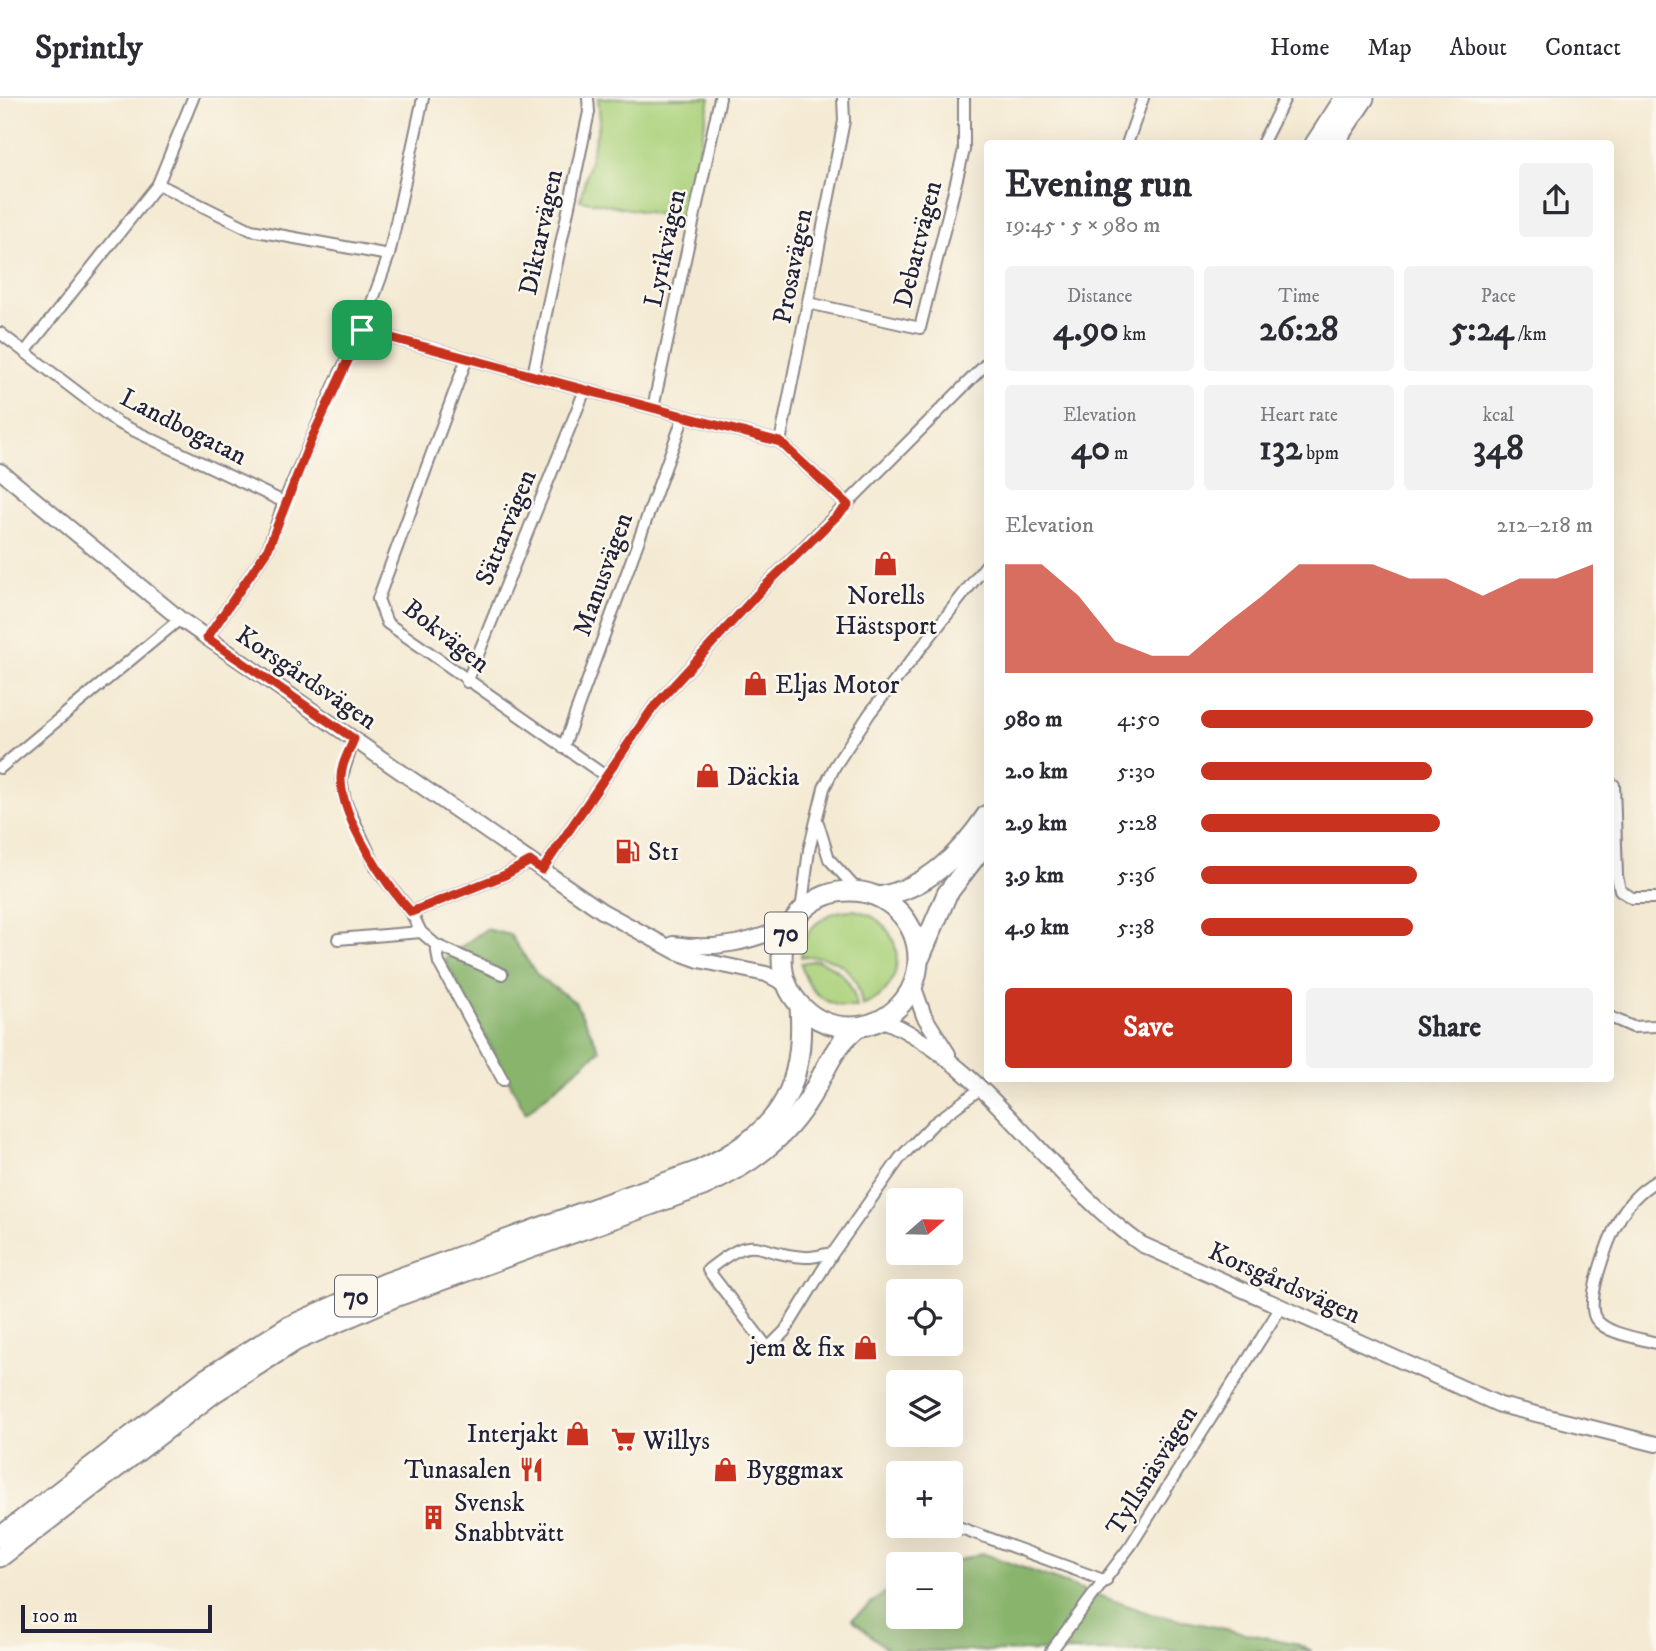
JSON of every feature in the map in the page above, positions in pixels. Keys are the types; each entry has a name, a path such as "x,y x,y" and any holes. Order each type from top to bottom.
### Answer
{"highway":[{"path":"1318,140 1345,98"},
{"path":"1337,140 1364,98"},
{"path":"879,897 911,889 933,876 956,854 984,819"},
{"name":"70","path":"918,962 915,939 905,919 879,897 858,891 827,894 796,918 782,954 786,984 800,1006 832,1025 858,1027 881,1020 900,1005 913,985 918,962 947,894 984,845"},
{"name":"70","path":"0,1537 204,1380 288,1327 386,1283 698,1171 739,1149 773,1118 789,1095 801,1052 800,1006"},
{"name":"70","path":"0,1556 215,1392 295,1341 392,1298 703,1186 746,1164 778,1137 799,1114 837,1046 858,1027"}],"street":[{"path":"25,352 158,184 193,98"},
{"path":"207,638 268,549 284,502 338,377 362,330 389,255 423,98"},
{"name":"Diktarvägen","path":"533,375 589,112 588,98"},
{"name":"Lyrikvägen","path":"653,408 720,98"},
{"name":"Prosavägen","path":"780,442 844,121 843,98"},
{"name":"Debattvägen","path":"808,303 920,328 964,150 964,98"},
{"path":"1128,140 1143,98"},
{"path":"1264,140 1285,98"},
{"path":"158,184 251,230 389,255"},
{"path":"362,330 780,442 848,505"},
{"name":"Landbogatan","path":"0,333 118,423 284,502"},
{"name":"Bokvägen","path":"467,358 378,599 387,623 467,682 604,775"},
{"path":"411,912 505,875 536,866 652,709 763,588 984,366"},
{"name":"Sättarvägen","path":"467,682 585,390"},
{"name":"Manusvägen","path":"563,748 684,416"},
{"name":"Korsgårdsvägen","path":"0,471 180,619 536,866 653,941 699,960 754,971 786,984"},
{"path":"796,918 824,788 849,741 984,568"},
{"path":"0,768 180,619"},
{"path":"354,739 341,779 345,801 377,870 411,912 421,932 436,945 502,974"},
{"path":"1614,785 1617,876 1620,890 1632,898 1656,898"},
{"path":"817,817 829,859 858,891"},
{"name":"Korsgårdsvägen","path":"653,941 702,947 730,945 796,918"},
{"path":"338,939 421,932"},
{"path":"436,945 439,962 503,1080"},
{"name":"Korsgårdsvägen","path":"913,985 924,1016 955,1064"},
{"path":"1614,1019 1633,1027 1656,1026"},
{"name":"Korsgårdsvägen","path":"881,1020 918,1036 955,1064 1115,1225 1142,1244 1500,1405 1656,1444"},
{"path":"833,1253 807,1258 756,1246 739,1248 708,1270 768,1348 785,1332 833,1253 884,1178 915,1140 980,1089"},
{"path":"1656,1181 1642,1189 1619,1219 1598,1275 1591,1308 1597,1321 1615,1331 1656,1343"},
{"name":"Tyllsnäsvägen","path":"1051,1651 1106,1581 1281,1307"},
{"path":"963,1529 1106,1581"}],"green space":[{"path":"598,98 710,98 685,219 580,200 600,120"},
{"path":"854,910 871,916 884,926 893,940 897,955 896,970 890,985 878,997 862,1006 856,983 844,966 825,958 801,957 806,937 817,923 834,913"},
{"path":"486,929 510,935 538,976 575,1002 600,1050 526,1113 444,959"},
{"path":"817,960 833,967 845,978 857,1007 836,1005 813,990 801,963"},
{"path":"982,1553 1151,1614 1294,1643 1312,1651 889,1651 852,1619 886,1592 886,1629 963,1629 963,1559"}],"place":[{"name":"Norells Hästsport","path":"886,563"},
{"name":"Eljas Motor","path":"755,684"},
{"name":"Däckia","path":"707,776"},
{"name":"St1","path":"628,851"},
{"name":"jem & fix","path":"865,1347"},
{"name":"Interjakt","path":"578,1433"},
{"name":"Willys","path":"623,1440"},
{"name":"Tunasalen","path":"531,1469"},
{"name":"Byggmax","path":"726,1469"},
{"name":"Svensk Snabbtvätt","path":"434,1517"}],"route":[{"path":"362,330 780,442 848,505 763,588 652,709 604,775 542,870 530,861 505,875 411,912 377,870 345,801 341,779 354,739 207,638 268,549 284,502 338,377 362,330"}]}
